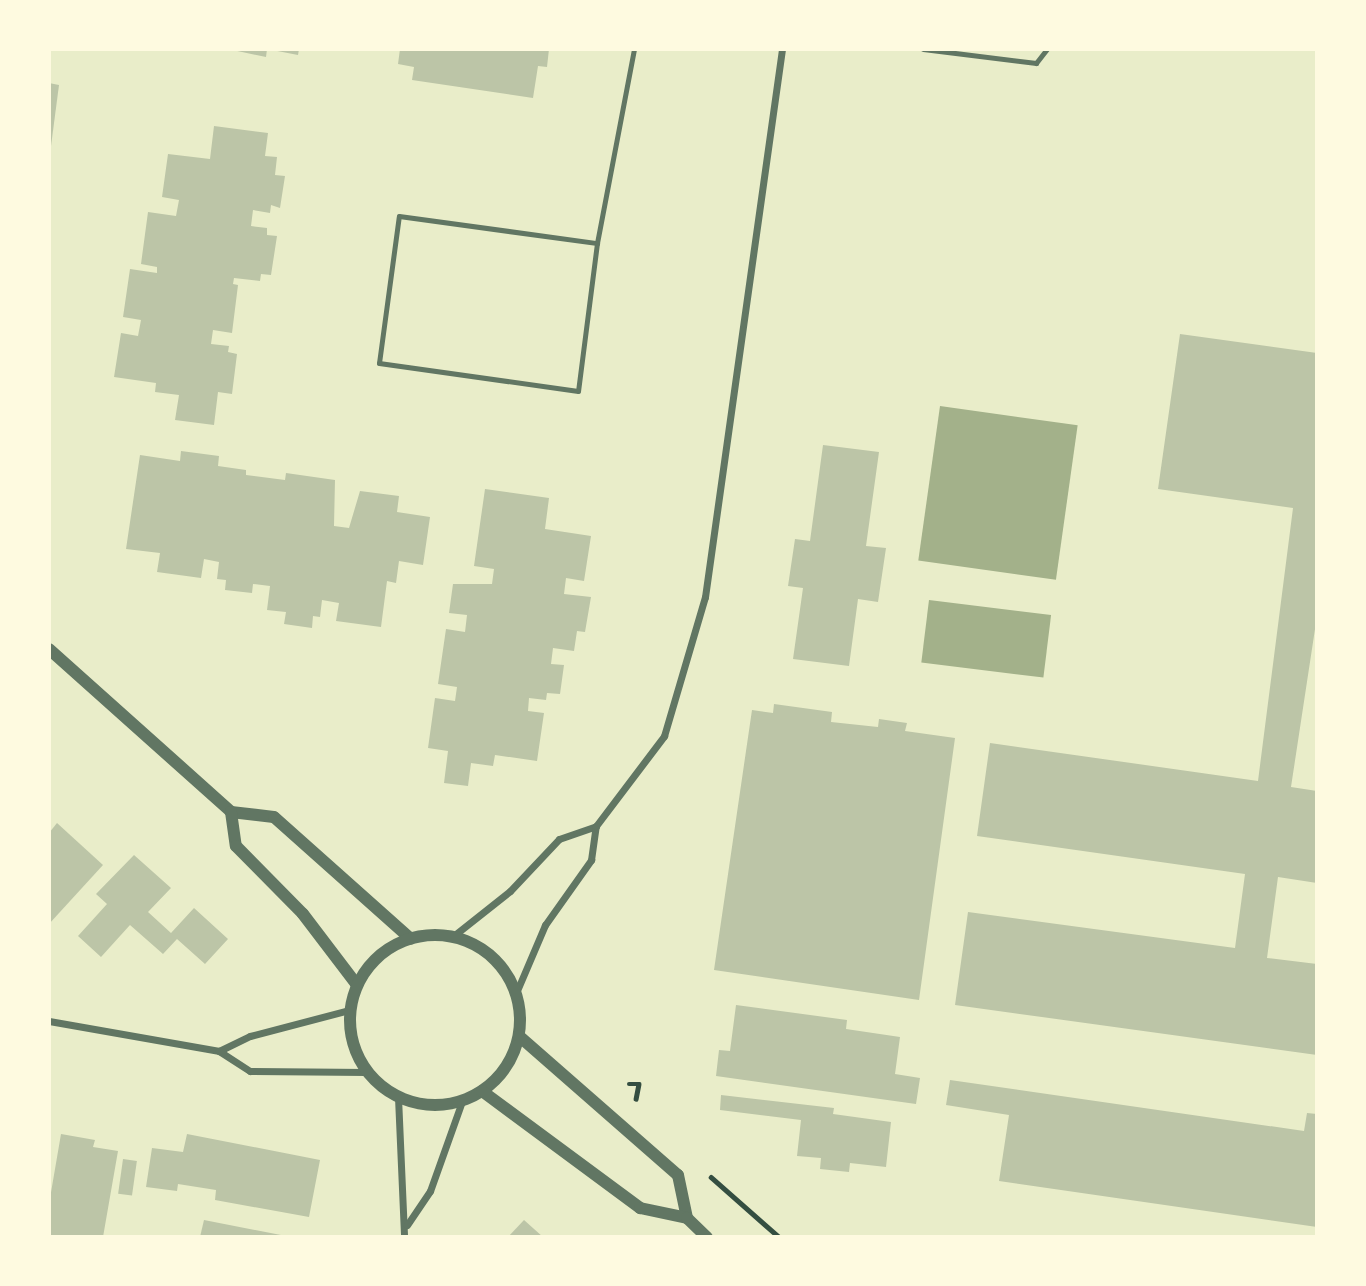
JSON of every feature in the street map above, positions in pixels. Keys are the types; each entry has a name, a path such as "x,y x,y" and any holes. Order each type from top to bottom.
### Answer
{"street":[{"path":"516,993 545,925 591,860 596,826 664,736 705,597 782,49"},
{"path":"49,649 231,812 274,817 411,939"},
{"path":"231,812 236,846 303,914 357,985"},
{"path":"452,937 510,891 559,838 596,826"},
{"path":"452,937 480,947 502,967 516,993 519,1037 499,1077 482,1091 462,1101 419,1104 398,1097 366,1072 350,1032 349,1010 357,985 370,964 411,939 452,937"},
{"path":"219,1051 250,1036 349,1010"},
{"path":"49,1021 219,1051 250,1071 366,1072"},
{"path":"519,1037 678,1175 687,1218"},
{"path":"482,1091 640,1208 687,1218 707,1237"},
{"path":"398,1097 406,1226 404,1237"},
{"path":"406,1226 430,1191 462,1101"}],"lane":[{"path":"597,243 399,216 379,363 578,390 597,243 634,49"},
{"path":"923,49 1036,63 1047,49"}],"shaded area":[{"path":"940,406 1078,425 1056,580 918,560"},
{"path":"929,600 1051,615 1043,678 921,663"}],"building":[{"path":"228,49 267,49 266,57"},
{"path":"267,49 299,49 298,55"},
{"path":"400,49 549,49 547,67 538,66 533,98 412,80 414,67 398,64"},
{"path":"49,83 59,85 51,146 49,146"},
{"path":"214,126 268,133 265,156 277,157 275,175 285,176 280,208 271,205 270,213 253,210 251,226 267,228 267,235 277,236 271,275 261,274 260,281 234,278 233,284 238,285 232,333 213,330 211,344 229,346 228,352 237,354 232,394 218,392 214,425 175,420 179,395 155,392 156,383 114,377 121,333 138,336 141,320 123,317 130,269 157,273 157,267 141,264 148,212 176,216 179,200 162,197 168,154 210,159"},
{"path":"1180,334 1317,353 1317,616 1291,787 1317,791 1317,883 1278,877 1267,958 1317,964 1317,1055 955,1005 968,912 1235,948 1245,874 977,836 990,743 1258,781 1293,508 1158,489"},
{"path":"823,445 879,452 866,546 886,548 878,602 858,599 849,666 793,659 803,588 788,586 795,539 810,541"},
{"path":"181,451 219,456 218,466 246,470 246,475 285,480 286,473 335,480 334,526 349,528 360,491 399,496 397,512 430,517 423,565 399,561 396,583 387,581 381,627 336,621 339,603 322,600 320,617 313,616 312,628 284,624 286,612 267,610 270,586 253,584 252,593 225,590 226,580 217,579 219,562 204,559 201,578 157,572 160,553 126,549 140,455 180,461"},
{"path":"485,489 549,498 545,529 591,536 584,581 566,578 564,594 591,597 585,632 577,631 574,651 553,648 551,664 564,665 560,694 547,693 546,700 529,698 528,711 544,713 537,761 495,755 493,766 471,763 468,786 444,783 448,751 428,748 435,698 455,701 457,687 438,684 446,629 465,632 467,615 449,613 453,584 492,584 494,569 474,566"},
{"path":"774,704 832,712 831,722 878,727 879,719 907,723 905,731 955,738 919,1000 714,970 752,710 773,713"},
{"path":"57,823 103,865 49,924 49,833"},
{"path":"134,855 171,888 148,912 171,933 194,908 228,939 205,964 177,939 163,954 130,925 101,957 78,936 107,904 96,894"},
{"path":"736,1005 847,1020 846,1029 900,1037 895,1074 920,1078 916,1104 716,1076 719,1050 730,1051"},
{"path":"950,1080 1304,1131 1307,1113 1317,1114 1317,1227 999,1181 1009,1115 946,1105"},
{"path":"721,1095 834,1108 833,1114 891,1122 886,1167 850,1163 849,1172 820,1169 821,1158 797,1156 801,1120 720,1110"},
{"path":"61,1134 95,1140 93,1147 118,1151 103,1237 49,1236 49,1204"},
{"path":"187,1134 320,1160 309,1217 215,1200 216,1190 178,1184 177,1191 146,1187 152,1148 183,1152"},
{"path":"123,1159 137,1161 132,1196 118,1194"},
{"path":"204,1220 286,1236 286,1237 200,1237"},
{"path":"524,1220 543,1237 508,1237"}]}
